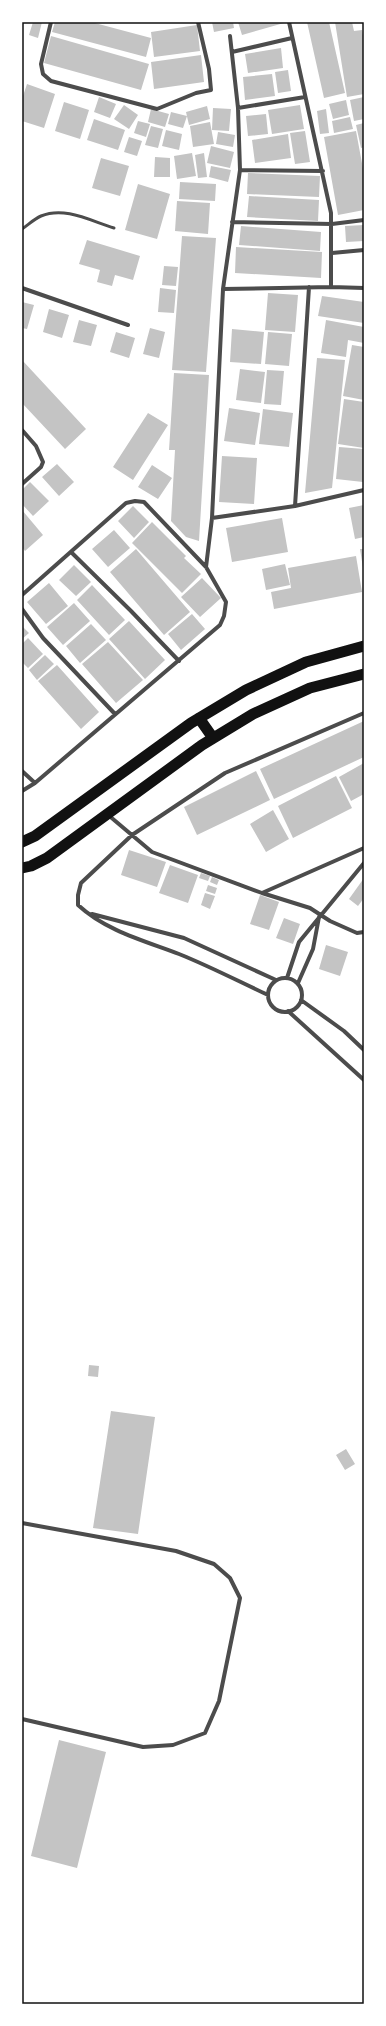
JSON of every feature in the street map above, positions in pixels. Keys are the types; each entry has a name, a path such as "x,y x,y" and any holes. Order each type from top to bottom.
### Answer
{"highway":[{"path":"22,842 35,836 199,718 246,690 306,662 364,646"},
{"path":"22,868 31,866 47,858 213,738 253,714 310,688 364,674"},
{"path":"199,718 213,738"}],"street":[{"path":"51,22 41,64 43,74 51,81 157,109 196,93 211,90 209,69 198,22"},
{"path":"289,22 323,171 332,224 331,287"},
{"path":"206,567 212,518 223,289 240,170 238,108 230,36"},
{"path":"232,52 292,38"},
{"path":"238,108 305,97"},
{"path":"240,170 323,171"},
{"path":"232,222 332,224 364,220"},
{"path":"332,253 364,250"},
{"path":"223,289 309,287 364,288"},
{"path":"295,506 309,287"},
{"path":"22,288 128,325"},
{"path":"22,430 36,446 43,462 41,467 22,484"},
{"path":"212,518 295,506 364,490"},
{"path":"22,595 72,553 126,503 135,501 144,502 206,567 226,602 224,616 220,625 179,662 115,714 35,783 22,791"},
{"path":"72,553 131,610 179,662"},
{"path":"22,609 43,638 115,714"},
{"path":"268,995 186,957 131,937 86,912 78,905 78,895 81,883 132,835 225,773 364,713"},
{"path":"22,771 35,783"},
{"path":"107,814 152,852 262,893 310,908 320,915 357,933 364,932"},
{"path":"262,893 364,848"},
{"path":"287,978 299,942 364,863"},
{"path":"86,912 184,938 276,980 287,978 298,983"},
{"path":"276,980 269,989 268,995 272,1006 282,1012 288,1011 298,1005 302,994 298,983 313,949 320,915"},
{"path":"301,1000 344,1031 364,1050"},
{"path":"288,1011 364,1080"},
{"path":"22,1523 176,1551 214,1564 230,1578 240,1598 218,1701 205,1733 173,1745 143,1747 22,1719"}],"lane":[{"path":"22,229 40,217 54,212 72,214 114,228"}],"building":[{"path":"33,22 42,22 38,38 29,35"},
{"path":"55,22 91,22 151,38 146,57 52,32"},
{"path":"212,22 233,22 234,28 214,32"},
{"path":"238,22 284,22 284,23 242,35"},
{"path":"307,22 329,22 345,93 324,98"},
{"path":"335,22 352,22 354,31 362,30 364,41 364,94 347,97"},
{"path":"197,25 200,51 154,57 151,32"},
{"path":"51,36 149,64 141,90 44,63"},
{"path":"281,48 283,68 248,73 245,54"},
{"path":"201,55 204,82 154,89 151,62"},
{"path":"288,70 291,91 278,93 275,72"},
{"path":"272,74 275,96 245,100 243,77"},
{"path":"27,84 55,94 44,128 22,121 22,99"},
{"path":"99,97 116,104 110,118 94,112"},
{"path":"364,97 364,119 354,121 350,100"},
{"path":"346,100 349,115 333,119 329,104"},
{"path":"64,102 89,110 80,139 55,131"},
{"path":"124,105 138,115 129,129 114,119"},
{"path":"300,105 304,129 272,134 268,110"},
{"path":"207,106 210,119 189,125 186,112"},
{"path":"213,108 231,109 229,131 212,130"},
{"path":"151,109 169,114 165,127 148,122"},
{"path":"326,109 329,133 320,134 317,111"},
{"path":"171,112 187,116 183,128 168,124"},
{"path":"266,114 268,134 248,136 246,116"},
{"path":"350,117 353,129 334,133 332,121"},
{"path":"94,119 125,130 118,150 87,140"},
{"path":"138,121 150,124 146,137 134,133"},
{"path":"210,122 214,144 193,147 190,126"},
{"path":"364,123 364,147 361,148 356,125"},
{"path":"151,126 163,129 158,148 145,145"},
{"path":"166,130 182,134 179,150 162,146"},
{"path":"305,131 310,162 295,164 290,133"},
{"path":"356,131 364,174 364,210 338,215 324,137"},
{"path":"218,132 235,135 233,147 216,144"},
{"path":"288,134 291,158 255,163 252,140"},
{"path":"129,137 142,141 137,156 124,152"},
{"path":"211,146 234,152 230,168 207,163"},
{"path":"192,153 196,176 177,179 174,156"},
{"path":"204,153 207,177 198,178 195,155"},
{"path":"155,157 170,158 170,177 154,177"},
{"path":"101,158 129,166 120,196 92,188"},
{"path":"211,166 231,170 228,182 209,177"},
{"path":"248,173 320,176 319,197 247,194"},
{"path":"180,182 216,184 215,201 179,199"},
{"path":"138,184 170,194 157,239 125,230"},
{"path":"249,196 319,200 318,221 247,217"},
{"path":"177,201 210,203 208,234 175,231"},
{"path":"364,225 364,241 346,242 345,226"},
{"path":"241,226 321,232 320,251 239,245"},
{"path":"182,236 216,238 206,372 172,370"},
{"path":"87,240 140,256 133,280 115,275 112,286 97,282 100,270 79,264"},
{"path":"236,247 322,252 321,278 235,273"},
{"path":"164,266 178,267 176,286 162,285"},
{"path":"160,288 176,290 174,313 158,312"},
{"path":"268,293 298,295 295,332 265,330"},
{"path":"322,296 364,302 364,323 318,316"},
{"path":"22,302 34,305 27,329 22,328"},
{"path":"49,309 69,315 62,338 43,332"},
{"path":"79,320 97,325 91,346 73,342"},
{"path":"326,320 364,327 364,343 348,340 346,357 321,353"},
{"path":"150,328 165,332 159,358 143,354"},
{"path":"232,329 264,332 261,364 230,362"},
{"path":"116,332 135,338 129,358 110,352"},
{"path":"268,332 292,334 289,366 265,364"},
{"path":"352,345 364,347 364,400 343,396"},
{"path":"317,358 345,360 332,488 305,493"},
{"path":"22,360 86,429 65,449 22,403"},
{"path":"240,369 265,372 261,403 236,400"},
{"path":"267,370 284,371 281,405 264,404"},
{"path":"174,373 209,375 199,541 186,537 171,521 175,450 169,450"},
{"path":"344,399 364,402 364,448 338,444"},
{"path":"229,408 260,413 255,445 224,441"},
{"path":"263,409 293,413 289,447 259,444"},
{"path":"148,413 168,425 133,480 113,467"},
{"path":"339,447 364,449 363,482 336,479"},
{"path":"222,456 257,458 254,504 219,502"},
{"path":"57,464 74,482 59,496 42,477"},
{"path":"152,465 172,478 158,499 138,487"},
{"path":"30,482 49,501 33,516 22,504 22,490"},
{"path":"364,505 364,537 355,539 349,508"},
{"path":"133,506 149,522 134,538 118,521"},
{"path":"22,510 43,535 25,551 22,547"},
{"path":"282,518 288,552 232,562 226,528"},
{"path":"152,522 186,556 184,558 201,574 182,593 132,543"},
{"path":"114,530 130,548 108,567 92,549"},
{"path":"136,549 190,612 164,635 110,572"},
{"path":"360,549 364,549 364,568 363,568"},
{"path":"356,556 362,592 274,609 271,592 291,588 288,568"},
{"path":"285,564 290,585 266,590 262,569"},
{"path":"74,565 91,582 76,596 59,580"},
{"path":"202,578 221,598 200,617 181,597"},
{"path":"49,583 68,606 46,624 27,602"},
{"path":"92,585 125,620 109,635 77,600"},
{"path":"74,603 90,621 63,645 47,627"},
{"path":"192,614 205,629 181,650 168,634"},
{"path":"129,621 165,660 145,679 109,639"},
{"path":"91,624 106,640 80,663 66,646"},
{"path":"22,626 29,633 22,639"},
{"path":"28,638 43,654 28,668 22,662 22,644"},
{"path":"108,642 143,680 116,703 82,664"},
{"path":"45,655 54,664 37,680 29,670"},
{"path":"57,665 99,712 81,729 38,681"},
{"path":"364,721 364,757 274,799 260,769"},
{"path":"364,763 364,794 351,801 339,777"},
{"path":"256,771 270,800 197,835 184,807"},
{"path":"336,776 352,808 293,838 278,806"},
{"path":"273,810 289,839 266,852 250,824"},
{"path":"129,850 166,862 157,887 121,875"},
{"path":"170,865 198,875 188,903 159,893"},
{"path":"201,873 210,876 208,881 199,878"},
{"path":"212,877 219,880 217,885 210,882"},
{"path":"364,878 364,898 358,906 349,899"},
{"path":"208,885 217,888 215,894 206,891"},
{"path":"205,893 215,896 210,909 201,905"},
{"path":"260,895 279,902 269,930 250,924"},
{"path":"284,918 300,924 293,944 276,938"},
{"path":"326,945 348,952 340,976 319,969"},
{"path":"89,1365 99,1366 98,1377 88,1376"},
{"path":"111,1411 155,1417 138,1534 93,1528"},
{"path":"346,1449 355,1464 345,1470 336,1455"},
{"path":"59,1740 106,1752 77,1868 31,1856"}]}
